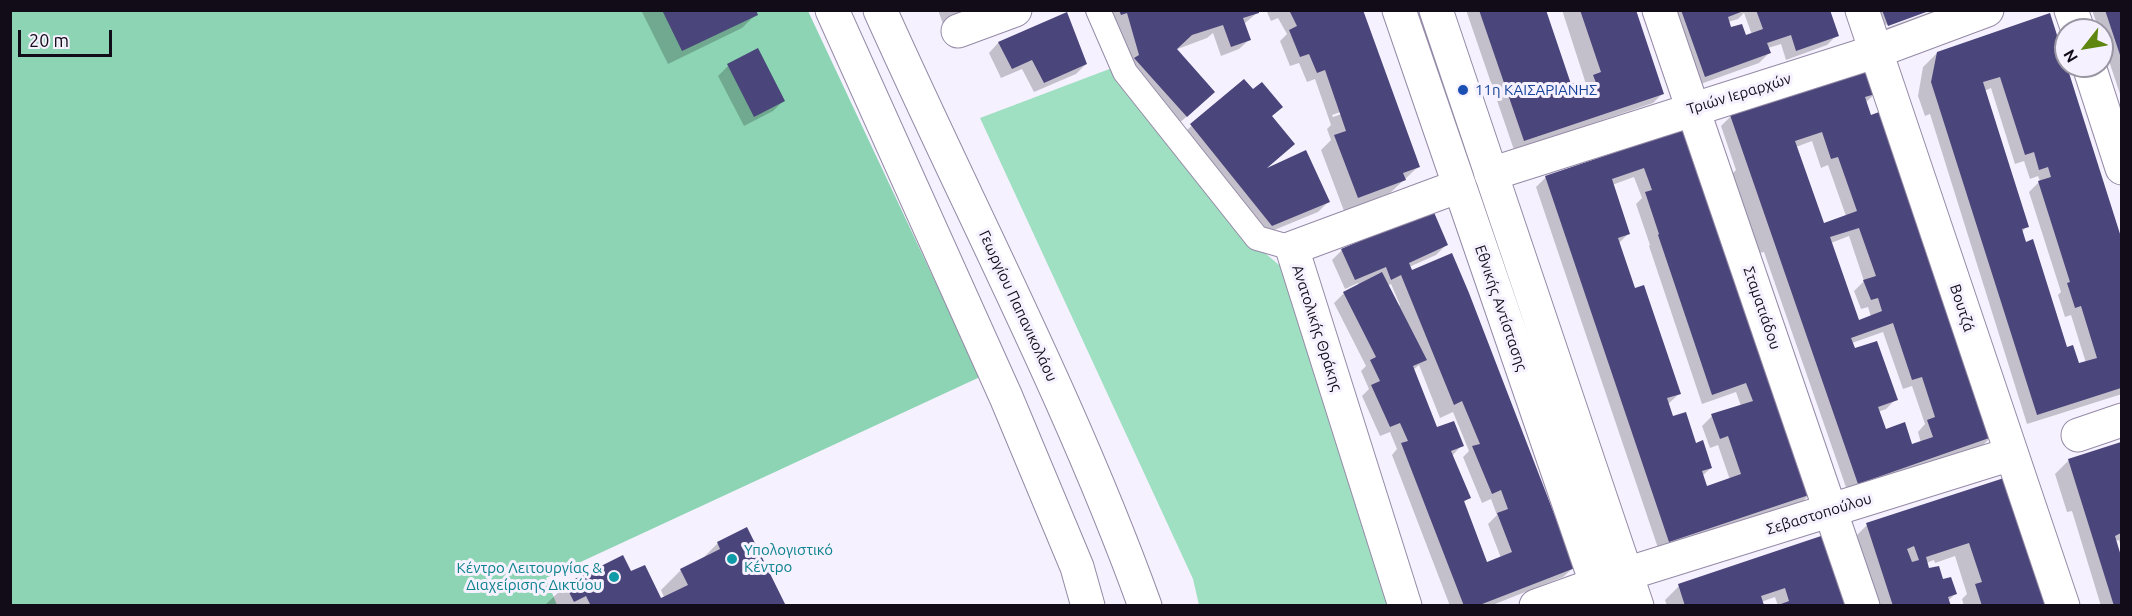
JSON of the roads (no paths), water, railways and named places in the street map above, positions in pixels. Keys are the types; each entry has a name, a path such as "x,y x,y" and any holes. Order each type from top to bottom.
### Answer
{"street":[{"path":"832,10 1006,397 1077,567 1088,606"},
{"name":"Γεωργίου Παπανικολάου","path":"880,10 1096,477 1145,606"},
{"name":"Ανατολικής Θράκης","path":"1098,10 1125,72 1257,238 1292,248 1405,606"},
{"name":"Εθνικής Αντίστασης","path":"1399,10 1459,186 1609,588 1637,606"},
{"name":"Εθνικής Αντίστασης","path":"1436,10 1491,174 1609,588"},
{"name":"Σταματιάδου","path":"1659,10 1863,606"},
{"name":"Βουτζά","path":"1862,10 2063,606"},
{"path":"958,31 1014,11"},
{"name":"Τριών Ιεραρχών","path":"1491,174 1877,51 1985,11"},
{"path":"2093,78 2121,168"},
{"path":"1292,248 1459,186"},
{"path":"2078,435 2121,420"},
{"name":"Σεβαστοπούλου","path":"1536,606 1609,588 1831,510 2011,454"}],"place":[{"name":"11η ΚΑΙΣΑΡΙΑΝΗΣ","path":"1463,90"},
{"name":"Υπολογιστικό Κέντρο","path":"732,559"},
{"name":"Κέντρο Λειτουργίας & Διαχείρισης Δικτύου","path":"614,577"}]}
